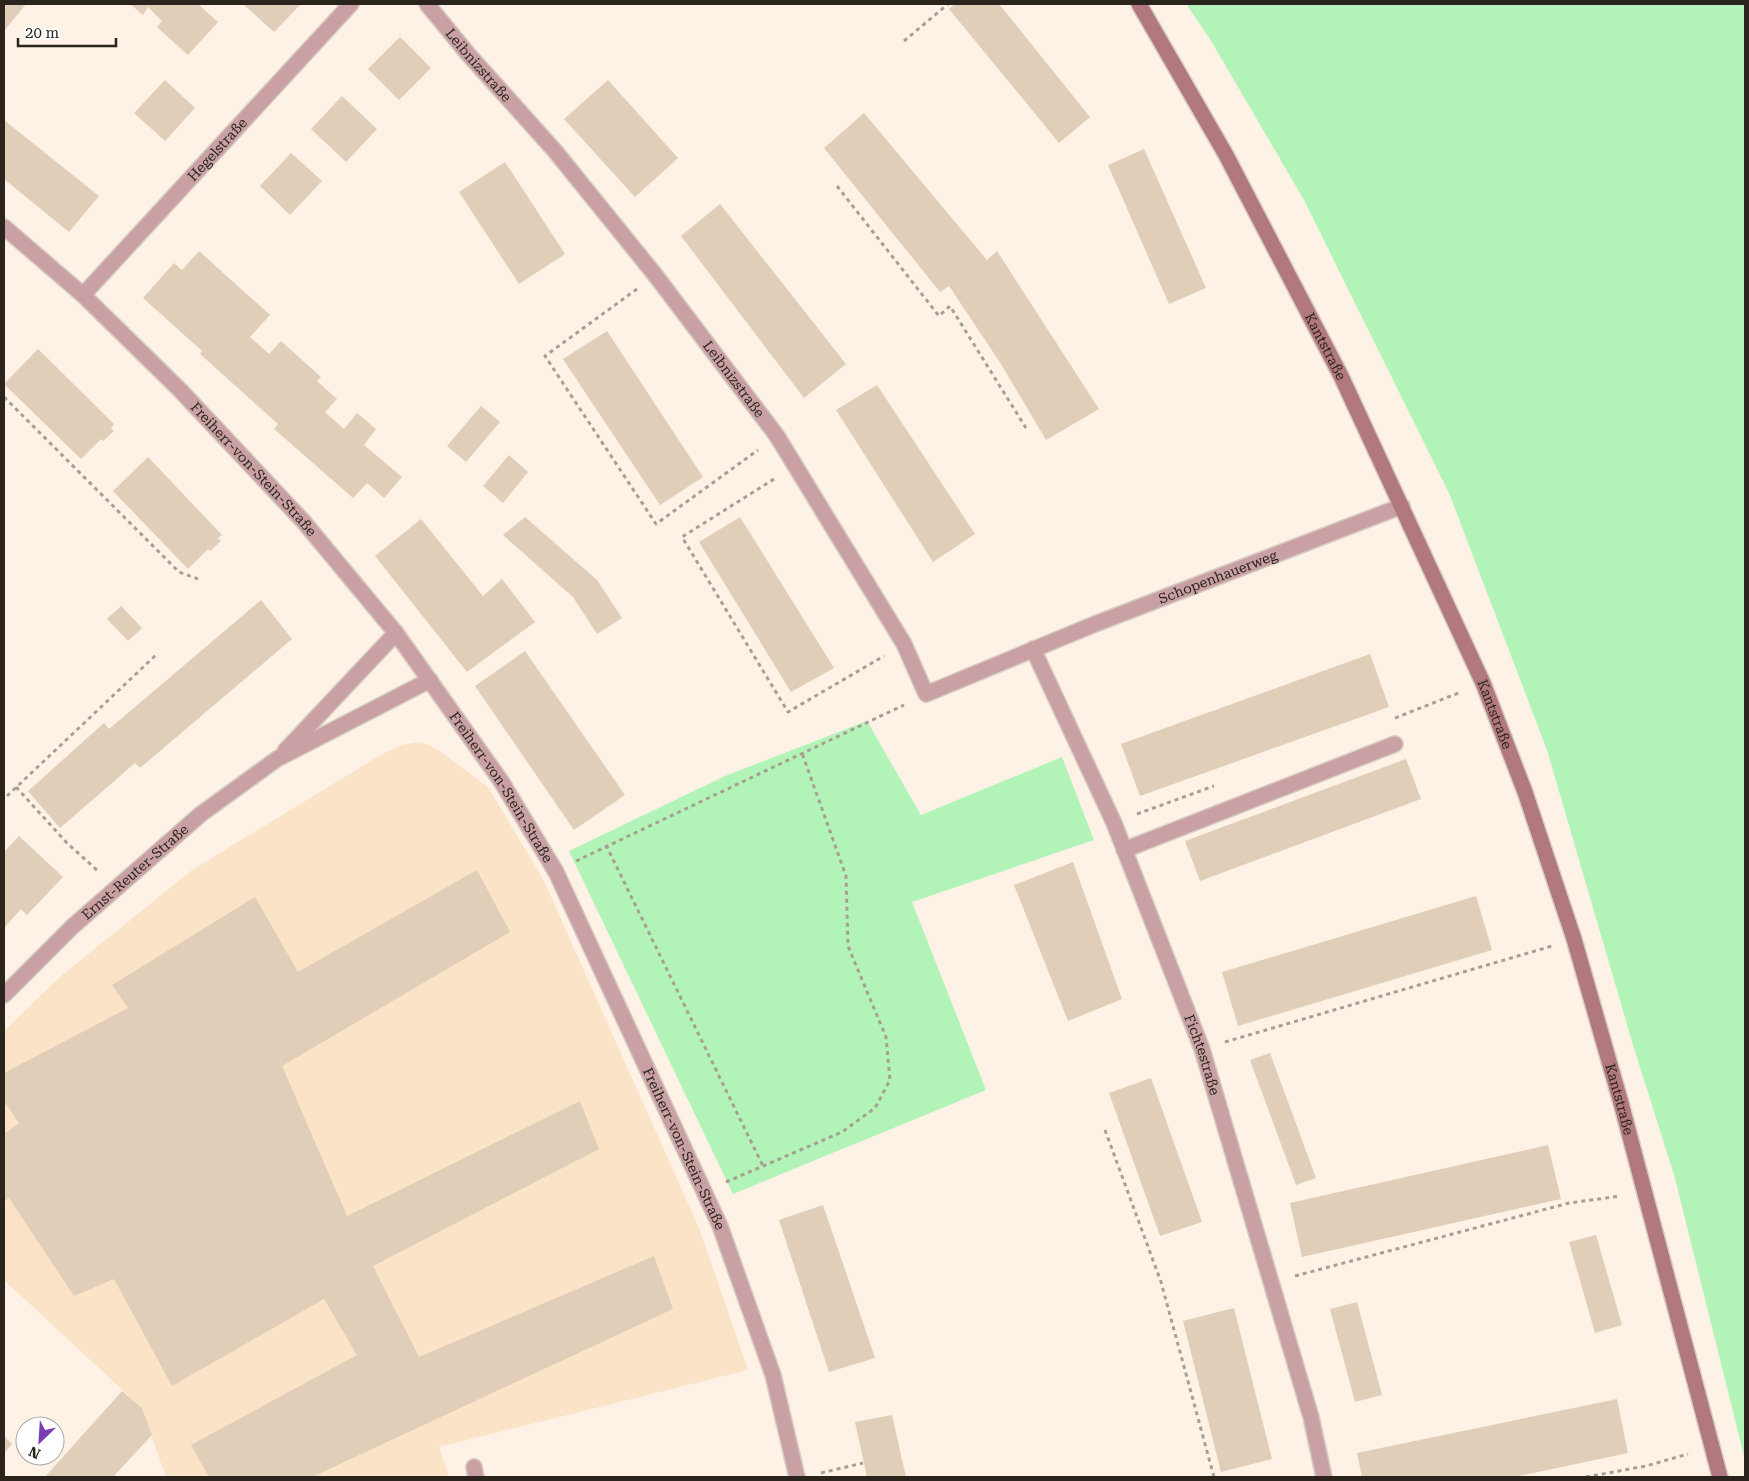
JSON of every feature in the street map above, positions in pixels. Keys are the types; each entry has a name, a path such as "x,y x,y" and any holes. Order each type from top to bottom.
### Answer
{"main road":[{"name":"Kantstraße","path":"1139,4 1226,155 1342,376 1483,683 1526,792 1574,939 1720,1477"}],"street":[{"name":"Hegelstraße","path":"83,295 351,4"},
{"name":"Leibnizstraße","path":"427,4 468,54 555,151 656,276 777,436 904,644 926,694"},
{"name":"Freiherr-von-Stein-Straße","path":"4,226 83,295 180,390 285,501 344,567 396,633 501,781 556,872 720,1226 773,1375 805,1476"},
{"name":"Schopenhauerweg","path":"1033,649 1249,563 1402,506"},
{"name":"Ernst-Reuter-Straße","path":"277,759 396,633"},
{"path":"926,694 1033,649"},
{"name":"Fichtestraße","path":"1033,649 1114,823 1202,1049 1311,1417 1324,1477"},
{"name":"Ernst-Reuter-Straße","path":"4,995 116,888 201,814 277,759 430,680"},
{"path":"1124,850 1395,744"}],"path":[{"path":"904,41 948,4"},
{"path":"837,186 939,316 950,306 1026,428"},
{"path":"656,276 545,356 656,524 777,436"},
{"path":"4,397 179,572 198,579"},
{"path":"795,466 682,537 788,712 904,644"},
{"path":"6,796 157,654"},
{"path":"556,872 606,845 926,694"},
{"path":"705,1192 842,1132 875,1108 890,1080 886,1037 848,946 846,876 802,753"},
{"path":"16,787 67,843 116,888"},
{"path":"606,845 763,1166"},
{"path":"1202,1049 1574,939"},
{"path":"1105,1130 1161,1282 1214,1477"},
{"path":"1271,1283 1569,1203 1644,1194"},
{"path":"1586,1477 1646,1466 1713,1447"},
{"path":"805,1476 863,1462"}],"shaded area":[{"path":"420,742 437,749 488,787 543,879 699,1228 748,1370 439,1447 449,1477 166,1477 142,1408 4,1280 4,1031 60,977 192,870 384,753 402,745"}],"green space":[{"path":"1186,4 1745,4 1745,1460 1675,1178 1633,1045 1547,750 1449,493 1304,200 1210,39"},
{"path":"867,721 921,815 1062,757 1094,840 912,902 986,1090 733,1194 569,851 725,776"}],"building":[{"path":"4,4 26,4 4,31"},
{"path":"130,4 198,4 218,22 188,55 157,27 162,21 148,7 143,15"},
{"path":"243,4 301,4 274,32"},
{"path":"955,4 999,4 1090,117 1059,143 949,9"},
{"path":"400,37 431,68 399,100 368,69"},
{"path":"165,80 195,108 165,141 134,113"},
{"path":"608,80 678,158 635,197 564,119"},
{"path":"342,96 377,129 346,162 311,129"},
{"path":"864,113 987,260 997,251 1099,409 1046,440 1001,364 949,286 940,292 824,148"},
{"path":"4,120 99,196 69,232 4,179"},
{"path":"1144,149 1206,288 1169,304 1108,165"},
{"path":"291,153 322,181 290,215 260,186"},
{"path":"505,162 565,254 519,284 459,192"},
{"path":"720,204 846,364 804,398 681,236"},
{"path":"199,251 270,315 250,337 269,354 281,341 321,377 317,381 337,399 325,412 344,429 357,413 376,429 364,445 402,477 384,498 367,483 353,498 274,429 278,424 200,354 202,351 143,298 174,263 182,270"},
{"path":"607,331 703,477 660,505 563,359"},
{"path":"38,349 114,424 111,428 114,431 103,441 101,439 81,459 4,384"},
{"path":"877,385 975,534 933,562 836,410"},
{"path":"481,406 500,422 466,462 447,446"},
{"path":"509,455 528,472 503,503 483,486"},
{"path":"148,457 222,535 218,538 221,541 210,551 208,549 188,569 113,491"},
{"path":"525,517 597,580 622,618 597,634 573,597 503,535"},
{"path":"740,517 834,668 791,692 699,542"},
{"path":"421,519 483,596 502,579 535,622 467,672 375,556"},
{"path":"261,600 292,639 140,768 135,763 60,828 28,791 104,723 109,729"},
{"path":"121,606 142,628 128,641 107,619"},
{"path":"525,651 625,795 574,830 475,686"},
{"path":"1370,654 1389,707 1140,796 1121,744"},
{"path":"1406,759 1421,799 1200,881 1185,841"},
{"path":"19,836 63,877 27,915 21,909 4,928 4,852"},
{"path":"1073,862 1122,999 1068,1021 1014,885"},
{"path":"477,870 510,932 282,1066 347,1216 580,1101 599,1149 373,1266 419,1357 654,1256 673,1309 312,1477 209,1477 191,1445 357,1355 324,1299 172,1386 114,1279 74,1296 9,1198 4,1201 4,1134 19,1123 4,1101 4,1073 128,1008 112,985 255,897 298,972"},
{"path":"1476,896 1492,950 1238,1026 1222,972"},
{"path":"1270,1053 1316,1178 1296,1185 1250,1060"},
{"path":"1151,1078 1202,1222 1160,1236 1109,1093"},
{"path":"1548,1145 1561,1199 1302,1257 1290,1203"},
{"path":"823,1205 875,1358 829,1372 779,1220"},
{"path":"1596,1235 1622,1325 1595,1333 1569,1242"},
{"path":"1357,1302 1382,1395 1355,1402 1330,1309"},
{"path":"1234,1308 1272,1459 1221,1472 1183,1321"},
{"path":"122,1391 142,1408 152,1435 113,1477 45,1477 55,1466 65,1466 65,1455"},
{"path":"1617,1399 1628,1453 1514,1477 1362,1477 1357,1453"},
{"path":"892,1415 906,1477 867,1477 855,1422"},
{"path":"4,1436 12,1444 4,1453"}]}
